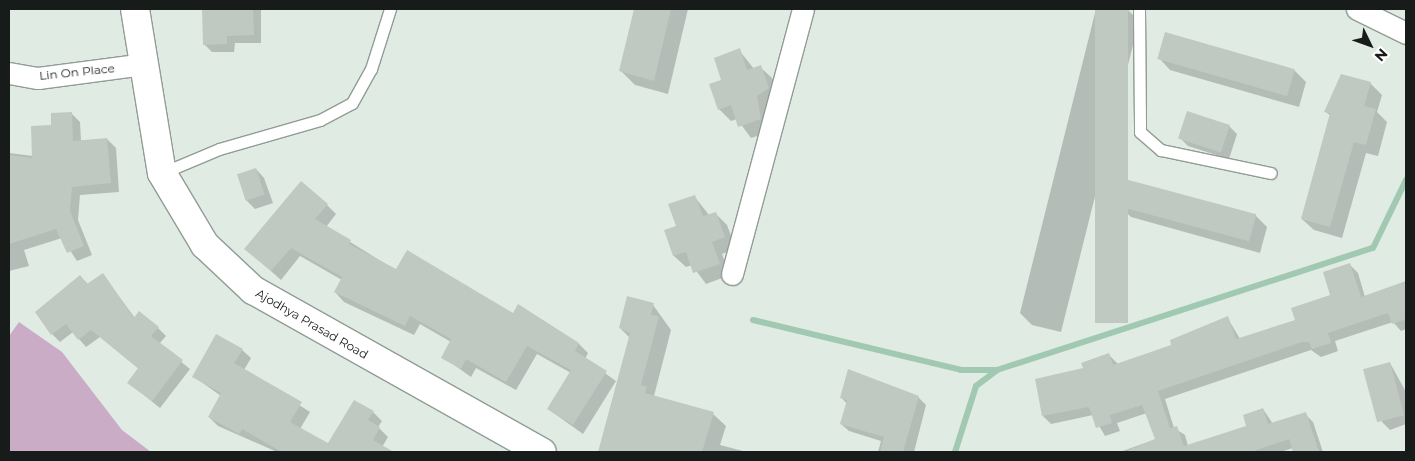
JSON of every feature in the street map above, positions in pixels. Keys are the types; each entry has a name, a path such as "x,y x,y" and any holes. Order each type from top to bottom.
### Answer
{"street":[{"name":"Ajodhya Prasad Road","path":"135,9 162,173 205,245 253,290 542,452"},
{"path":"732,274 803,9"},
{"path":"1357,9 1406,33"},
{"name":"Lin On Place","path":"9,73 38,78 145,64"}],"lane":[{"path":"162,173 219,148 320,120 352,103 371,69 390,9"},
{"path":"1139,9 1140,132 1161,150 1271,173"}],"shaded area":[{"path":"19,322 62,352 122,430 151,452 9,452 9,336"}],"building":[{"path":"202,9 253,9 254,35 227,36 227,44 203,45"},
{"path":"634,9 671,9 654,81 619,71"},
{"path":"1095,9 1128,9 1128,323 1095,323"},
{"path":"1165,32 1295,69 1287,96 1157,59"},
{"path":"740,48 747,70 761,65 769,88 757,96 761,119 738,127 731,105 718,110 709,84 721,80 714,58"},
{"path":"1341,74 1371,82 1364,106 1376,109 1366,145 1354,142 1330,227 1301,219 1330,113 1324,112"},
{"path":"1187,111 1230,125 1221,152 1178,139"},
{"path":"72,112 73,141 107,138 111,183 72,187 70,211 84,246 67,253 56,229 9,244 9,155 32,158 31,126 51,125 51,113"},
{"path":"256,168 265,195 246,201 237,174"},
{"path":"1125,179 1256,214 1249,241 1118,206"},
{"path":"301,181 328,204 315,219 351,240 349,244 396,269 407,250 513,313 518,304 579,343 575,351 607,371 573,425 547,409 571,370 527,346 506,382 466,359 461,369 441,358 451,339 410,316 405,326 334,292 342,277 291,248 271,271 244,249"},
{"path":"695,195 703,216 716,212 725,237 712,242 720,264 693,273 686,252 673,256 664,230 676,226 668,204"},
{"path":"1350,263 1361,297 1406,281 1406,319 1392,324 1388,313 1328,333 1331,343 1312,349 1309,342 1302,342 1158,391 1170,428 1177,426 1184,446 1246,426 1243,415 1263,408 1268,424 1306,412 1319,452 1293,452 1289,439 1251,452 1124,452 1155,439 1142,405 1110,415 1112,423 1096,428 1089,407 1042,416 1035,379 1083,368 1081,363 1109,353 1113,365 1171,345 1170,340 1228,316 1236,339 1295,320 1291,308 1330,295 1323,272"},
{"path":"103,273 134,318 139,311 159,327 151,336 183,360 152,401 127,383 138,368 91,330 78,340 66,324 51,335 35,312 80,275 87,284"},
{"path":"627,296 654,303 651,315 659,316 641,385 647,387 645,393 714,412 702,452 598,452 630,333 619,328"},
{"path":"216,334 243,349 234,363 302,402 290,422 328,443 354,400 374,411 368,420 380,427 373,440 394,452 282,452 242,429 239,434 208,417 221,393 192,377"},
{"path":"1390,362 1404,415 1377,422 1363,369"},
{"path":"848,369 919,396 903,452 880,452 884,437 840,424 847,400 840,398"}],"waterway":[{"path":"955,452 976,386 997,370 1373,248 1406,180"},
{"path":"753,320 961,370 997,370"}]}
